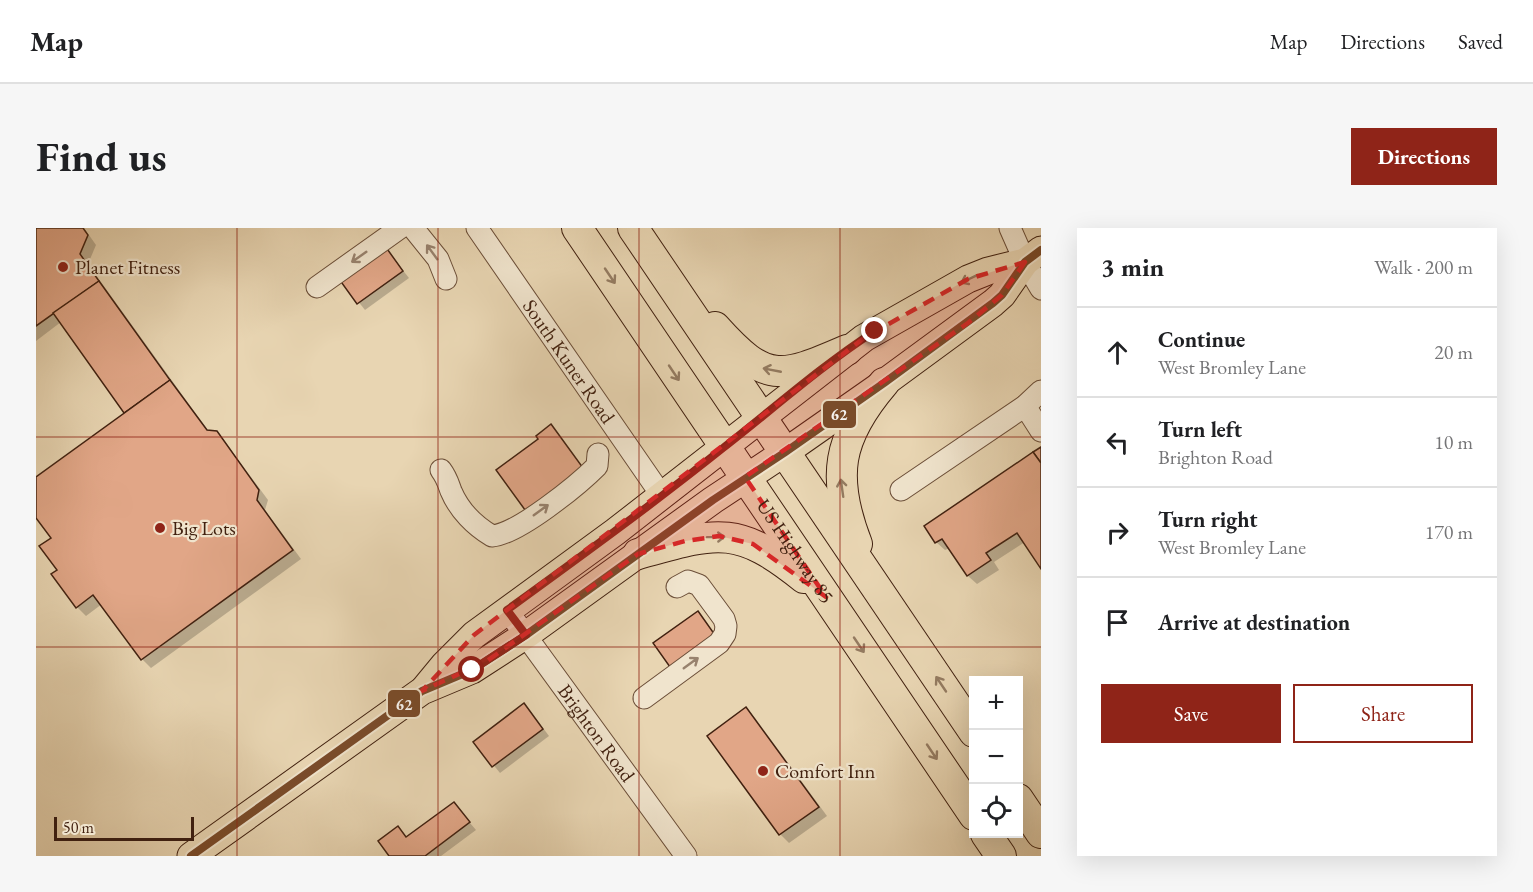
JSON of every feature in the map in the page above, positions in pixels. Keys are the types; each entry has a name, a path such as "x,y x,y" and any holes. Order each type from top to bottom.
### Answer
{"highway":[{"name":"US Highway 85","path":"577,228 969,808"},
{"path":"636,233 734,347 764,369 778,372 794,371 848,350"},
{"path":"636,233 759,418 973,730"},
{"path":"873,583 853,533 840,471 845,446 851,431 865,406 884,383"},
{"path":"638,554 695,539 719,536 742,540 759,546 778,558 826,597"},
{"path":"1023,806 1041,833"},
{"path":"989,838 1001,856"}],"main road":[{"path":"422,691 458,650 507,610 662,496 848,350 884,325 968,279 1033,256"},
{"path":"191,856 422,691 472,670 526,635 745,477 784,453 884,383 993,303 1033,256"}],"street":[{"path":"317,287 400,228"},
{"path":"413,228 438,260 446,279"},
{"name":"South Kuner Road","path":"477,228 662,496"},
{"path":"1010,228 1033,256 1041,290"},
{"path":"901,490 1024,406 1041,391"},
{"path":"1024,406 1041,431"},
{"path":"445,475 464,487 487,519 505,533 589,474 597,466 598,454"},
{"path":"644,698 719,643 725,634 724,619 699,585 688,581 677,587"},
{"name":"Brighton Road","path":"507,610 686,856"}],"highlighted area":[{"path":"1025,262 1002,295 968,323 745,477 826,597 753,544 719,536 685,541 638,554 487,661 422,691 474,635 864,338 968,279"}],"building":[{"name":"Planet Fitness","path":"36,228 83,228 88,235 80,254 99,281 36,326"},
{"path":"385,246 403,271 357,304 339,279"},
{"path":"99,281 170,380 124,413 53,313"},
{"name":"Big Lots","path":"170,380 207,430 217,431 259,490 257,500 293,550 141,660 93,595 76,608 51,574 57,570 39,546 51,538 36,518 36,477"},
{"path":"551,424 586,472 528,514 496,470 538,439 536,436"},
{"path":"1041,447 1041,463 1033,452"},
{"path":"1033,452 1041,463 1041,569 1017,533 986,553 991,560 967,576 942,539 935,543 924,526"},
{"path":"698,611 715,635 670,667 653,643"},
{"path":"524,703 543,729 492,767 473,742"},
{"name":"Comfort Inn","path":"746,707 819,807 779,835 707,736"},
{"path":"454,802 470,822 425,856 389,856 378,841 398,826 406,837"}],"transit line":[{"name":"62","path":"191,856 422,691 472,670 526,635 713,500 884,383 993,303 1002,295 1025,262 1041,250"}],"place":[{"name":"Planet Fitness","path":"63,267"},
{"name":"Big Lots","path":"160,528"},
{"name":"Comfort Inn","path":"763,771"}],"route":[{"path":"472,670 526,635 507,610 615,532 759,418 875,331"}]}
